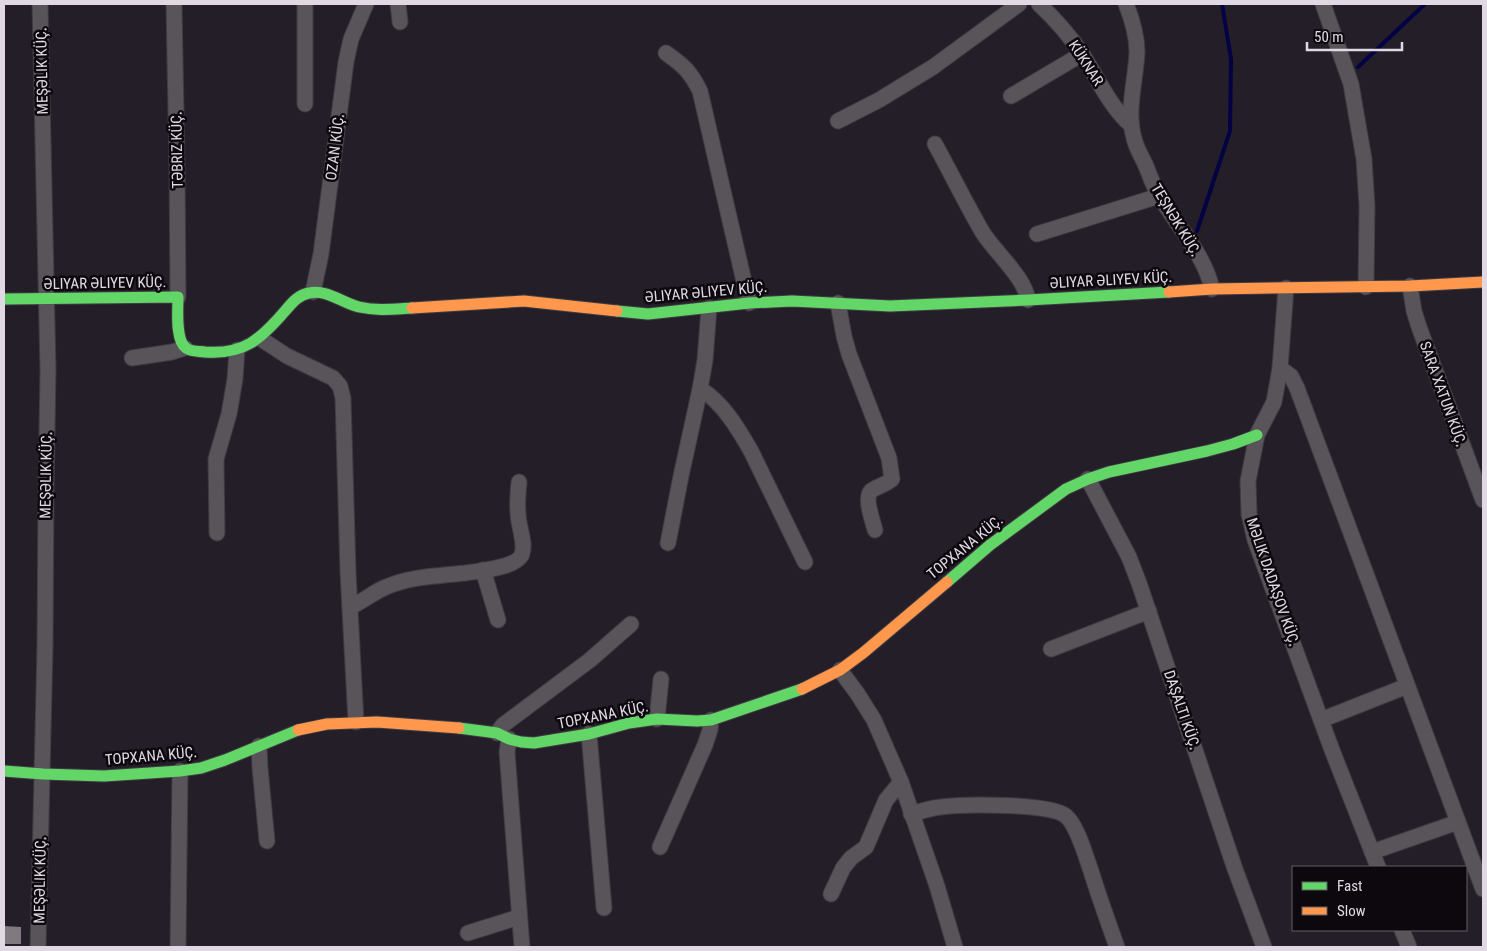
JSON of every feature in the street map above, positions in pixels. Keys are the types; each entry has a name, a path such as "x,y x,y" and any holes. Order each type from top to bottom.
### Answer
{"street":[{"name":"MEŞƏLIK KÜÇ.","path":"38,947 43,774 48,370 40,4"},
{"name":"TƏBRIZ KÜÇ.","path":"174,4 178,177 178,297"},
{"path":"305,4 305,104"},
{"name":"OZAN KÜÇ.","path":"314,292 321,254 346,62 351,39 366,4"},
{"path":"398,4 400,22"},
{"path":"838,121 879,100 933,67 1019,4"},
{"name":"KÜKNAR","path":"1039,4 1055,19 1082,54 1121,116 1131,125"},
{"name":"TEŞNƏK KÜÇ.","path":"1126,4 1136,34 1137,51 1131,125 1134,140 1159,196 1173,215 1205,268 1212,289"},
{"path":"1323,4 1351,84 1364,159 1367,206 1366,287"},
{"path":"666,53 683,65 693,76 700,92 749,303"},
{"path":"1011,96 1082,54"},
{"path":"935,144 983,232 1022,283 1027,292 1028,300"},
{"path":"1037,234 1159,196"},
{"name":"ƏLIYAR ƏLIYEV KÜÇ.","path":"314,292 334,296 361,308 377,310 513,301 648,314 683,312 749,303 792,301 890,306 1212,289 1410,286 1483,282"},
{"name":"SARA XATUN KÜÇ.","path":"1410,286 1419,327 1483,500"},
{"name":"MƏLIK DADAŞOV KÜÇ.","path":"1286,288 1280,368 1274,402 1257,435 1248,481 1249,514 1256,540 1321,720 1378,866"},
{"path":"132,358 165,354 185,348 224,352 251,345 261,338 297,298 306,293 314,292"},
{"name":"ƏLIYAR ƏLIYEV KÜÇ.","path":"4,299 178,297 179,332 185,348"},
{"path":"838,303 849,354 889,458 892,472 892,479 887,484 871,491 868,496 875,530"},
{"path":"668,543 700,389 705,360 709,308"},
{"path":"261,338 287,356 333,378 340,386 343,398 356,722"},
{"path":"217,533 216,459 229,414 237,350"},
{"path":"1280,368 1291,376 1296,388 1483,889"},
{"path":"700,389 714,398 742,435 805,562"},
{"name":"TOPXANA KÜÇ.","path":"4,771 104,776 180,772 201,768 225,760 302,728 327,724 377,722 460,728 503,736 521,742 534,743 589,734 630,723 657,719 711,720 795,692 840,670 863,653 998,539 1066,489 1109,472 1207,451 1257,435"},
{"path":"1088,479 1129,558 1149,611 1236,870 1264,947"},
{"path":"350,607 387,586 400,582 483,570 518,560 522,554 523,546 518,513 519,482"},
{"path":"483,570 498,620"},
{"path":"1050,649 1149,611"},
{"path":"522,947 507,752 503,736 503,725 590,660 631,624"},
{"path":"840,670 874,720 901,782 937,886 955,947"},
{"path":"657,719 661,678"},
{"path":"1321,720 1407,686"},
{"path":"660,847 705,745 711,720"},
{"path":"589,734 604,908"},
{"path":"259,746 267,841"},
{"path":"178,947 180,772"},
{"path":"831,894 843,868 851,858 866,847 886,800 901,782"},
{"path":"911,814 939,807 964,805 1038,807 1065,815 1073,824 1083,849 1117,947"},
{"path":"1372,852 1458,822"},
{"path":"468,933 519,917"},
{"path":"1402,931 1409,947"}],"building":[{"path":"4,926 21,927 21,944 4,944"}],"waterway":[{"path":"1197,231 1230,131 1231,59 1222,4"},
{"path":"1358,67 1425,4"}],"traffic: fast":[{"path":"617,311 648,314 749,303 792,301 890,306 1169,292"},
{"path":"4,299 178,297 178,324 182,344 190,350 205,352 231,351 251,343 268,330 296,300 309,293 322,293 359,307 412,308"},
{"path":"947,582 990,545 1066,489 1109,472 1207,451 1257,435"},
{"path":"459,728 497,733 509,739 534,743 589,734 629,723 657,719 711,720 802,689"},
{"path":"4,771 104,776 180,771 201,768 225,760 298,730"}],"traffic: slow":[{"path":"1169,292 1212,289 1410,286 1483,282"},
{"path":"412,308 524,301 617,311"},
{"path":"802,689 840,670 947,582"},
{"path":"298,730 327,724 377,722 459,728"}]}
